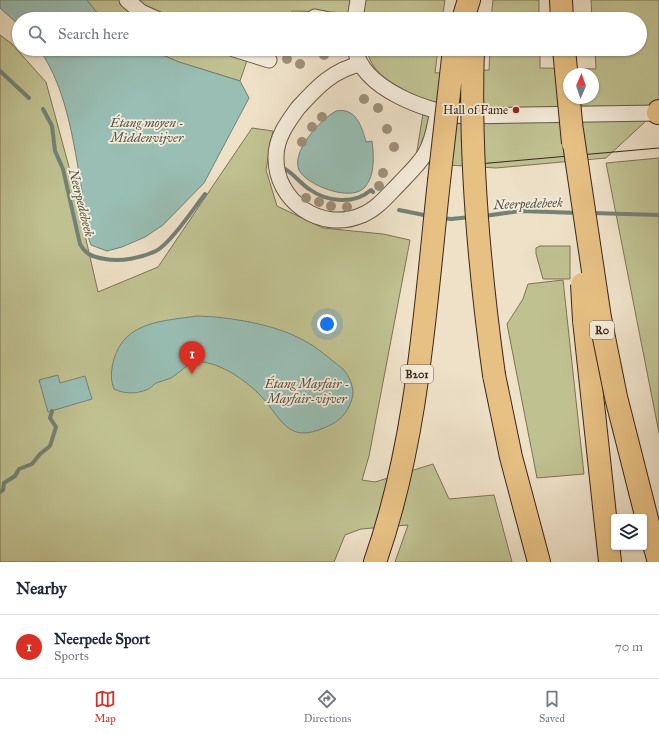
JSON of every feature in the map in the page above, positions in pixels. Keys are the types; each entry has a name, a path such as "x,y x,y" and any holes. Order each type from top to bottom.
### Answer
{"highway":[{"path":"465,12 469,0"},
{"path":"475,12 476,0"},
{"path":"561,0 562,12"},
{"name":"B201","path":"375,562 402,470 412,408 453,56"},
{"path":"473,56 471,93 473,170 478,248 486,322 494,375 511,457 539,562"},
{"name":"R0","path":"565,56 572,130 600,318 616,397 654,535 659,562"},
{"path":"572,130 584,320 610,562"}],"street":[{"path":"127,0 141,12"},
{"path":"356,12 358,0"},
{"path":"358,56 361,64 367,72 383,86 409,101 438,112 465,116 659,112"},
{"path":"361,64 342,69 331,75 301,105 286,124 276,156 276,172 287,196 300,208 316,217 329,220 346,220 363,215 379,204 427,154 432,142 438,112"}],"green space":[{"path":"87,0 445,0 443,12 96,12"},
{"path":"493,0 539,0 539,12 492,12"},
{"path":"591,0 659,0 659,121 646,121 606,158 496,168 415,163 425,101 381,75 375,68 369,56 437,56 435,73 489,70 490,56 540,56 540,68 563,68 563,104 599,104 599,68 596,68 595,56 647,56 647,12 592,12"},
{"path":"0,35 12,44 12,56 23,56 46,82 72,178 98,292 158,267 252,128 273,131 266,170 277,206 323,228 383,234 410,240 369,456 362,480 375,482 433,464 449,499 494,495 512,562 395,562 408,525 361,529 345,535 334,562 0,562"},
{"path":"165,56 249,56 240,81"},
{"path":"659,158 659,433 606,163"},
{"path":"540,246 570,246 570,279 543,279 536,254 536,248"},
{"path":"563,280 584,474 537,478 507,324 523,299 528,284"}],"water":[{"path":"0,0 87,0 96,12 12,12 12,19 0,8"},
{"name":"Étang moyen - Middenvijver","path":"43,56 165,56 240,81 249,98 204,183 163,225 145,237 122,247 107,251 91,245 89,240 74,143 64,103 49,66"},
{"path":"336,111 349,112 353,115 360,125 366,142 372,141 372,172 368,183 364,188 357,192 349,193 329,190 310,181 303,176 299,170 299,154 303,145 316,128"},
{"name":"Étang Mayfair - Mayfair-vijver","path":"197,316 252,322 291,334 313,346 343,369 350,379 353,395 345,413 335,422 312,432 301,433 293,431 279,419 257,392 246,383 234,374 215,365 202,362 192,363 171,378 156,383 149,389 134,393 126,393 114,389 111,378 114,359 119,346 127,337 136,330 147,325 172,319"},
{"path":"58,375 60,383 85,376 92,399 48,412 39,380"}],"waterway":[{"name":"Neerpedebeek","path":"0,71 29,98"},
{"name":"Neerpedebeek","path":"43,109 52,126 55,151 63,169 80,244 90,255 111,260 124,260 144,256 156,251 175,234 205,194"},
{"name":"Neerpedebeek","path":"285,169 309,189 324,197 349,200 364,195 371,190 373,192"},
{"name":"Neerpedebeek","path":"399,210 429,216"},
{"name":"Neerpedebeek","path":"484,216 520,211 579,213"},
{"name":"Neerpedebeek","path":"592,213 659,215"},
{"name":"Neerpedebeek","path":"442,218 451,219 471,217"},
{"path":"0,492 3,490 4,483 15,476 19,469 32,464 40,454 50,446 56,427 50,418 52,411"}],"tram line":[{"path":"467,165 659,148"}],"place":[{"name":"Hall of Fame","path":"516,110"},
{"name":"Neerpede Sport","path":"192,374"}]}
